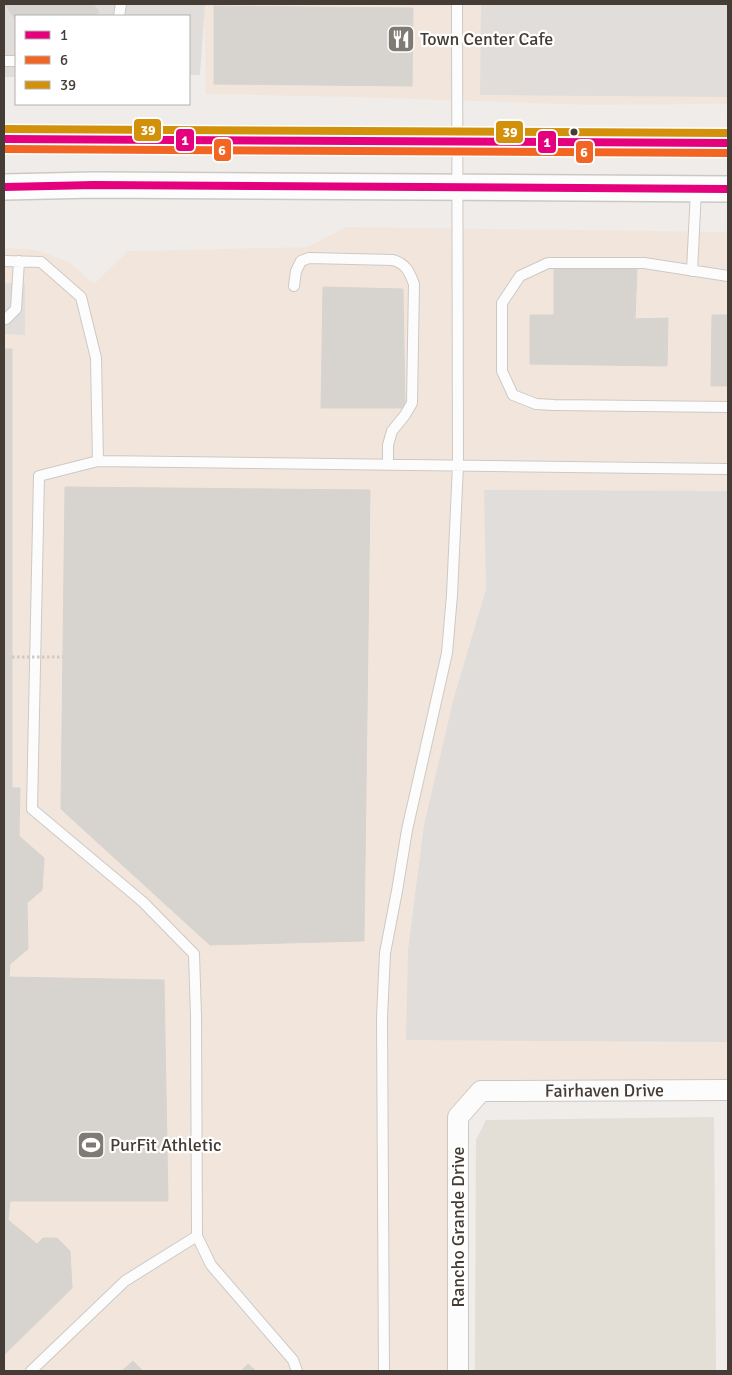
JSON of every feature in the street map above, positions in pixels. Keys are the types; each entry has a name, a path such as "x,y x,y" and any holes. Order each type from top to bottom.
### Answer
{"street":[{"path":"4,139 728,143"},
{"path":"4,187 94,185 728,189"},
{"name":"Fairhaven Drive","path":"481,1091 728,1090"},
{"name":"Rancho Grande Drive","path":"458,1371 458,1117 481,1091"}],"lane":[{"path":"384,1371 382,1017 385,953 398,891 407,830 447,653 452,595 458,465 456,4"},
{"path":"692,271 696,189"},
{"path":"294,286 296,270 300,261 309,258 393,260 402,263 410,272 414,284 412,403 406,415 392,431 388,445 388,465"},
{"path":"4,261 42,262 81,296 96,358 98,461"},
{"path":"4,318 16,309 19,261"},
{"path":"728,276 644,263 548,263 520,276 502,302 502,371 513,395 536,404 728,407"},
{"path":"297,1371 293,1360 211,1265 197,1236 194,954 143,902 32,809 40,476 98,461 728,468"},
{"path":"31,1371 125,1281 197,1236"}],"path":[{"path":"12,657 63,657"}],"shaded area":[{"path":"4,4 205,4 200,75 190,75 190,15 15,15 15,77 4,77"},
{"path":"204,4 728,4 728,104 591,105 206,94"},
{"path":"481,4 728,4 728,97 480,95"},
{"path":"346,227 728,232 728,1086 465,1092 466,1371 4,1371 4,248 37,250 69,262 94,284 128,251 308,247"},
{"path":"4,283 25,283 25,335 4,334"},
{"path":"484,490 728,491 728,1042 406,1040 408,950 424,825 453,701 486,589"},
{"path":"714,1117 716,1371 475,1371 476,1140 486,1120"}],"building":[{"path":"5,4 93,4 99,12 94,15 15,15 15,19"},
{"path":"214,6 413,8 412,86 214,84"},
{"path":"554,269 637,269 635,319 668,318 667,366 530,364 530,315 554,315"},
{"path":"323,287 403,289 405,408 321,408"},
{"path":"712,315 728,315 728,386 711,386"},
{"path":"4,349 12,349 12,788 20,788 19,836 44,858 42,890 27,903 28,949 10,964 9,977 164,980 168,1201 10,1201 8,1220 37,1244 43,1238 57,1238 70,1251 72,1288 4,1355"},
{"path":"65,487 370,490 364,941 210,945 61,809"},
{"path":"133,1361 143,1371 122,1371"},
{"path":"248,1364 256,1371 241,1371"}],"transit line":[{"name":"39","path":"4,129 728,133"},
{"name":"1","path":"4,139 728,143"},
{"name":"6","path":"4,149 728,153"},
{"name":"1","path":"4,187 94,185 728,189"}],"place":[{"name":"Town Center Cafe","path":"401,39"},
{"name":"PurFit Athletic","path":"91,1145"}]}
